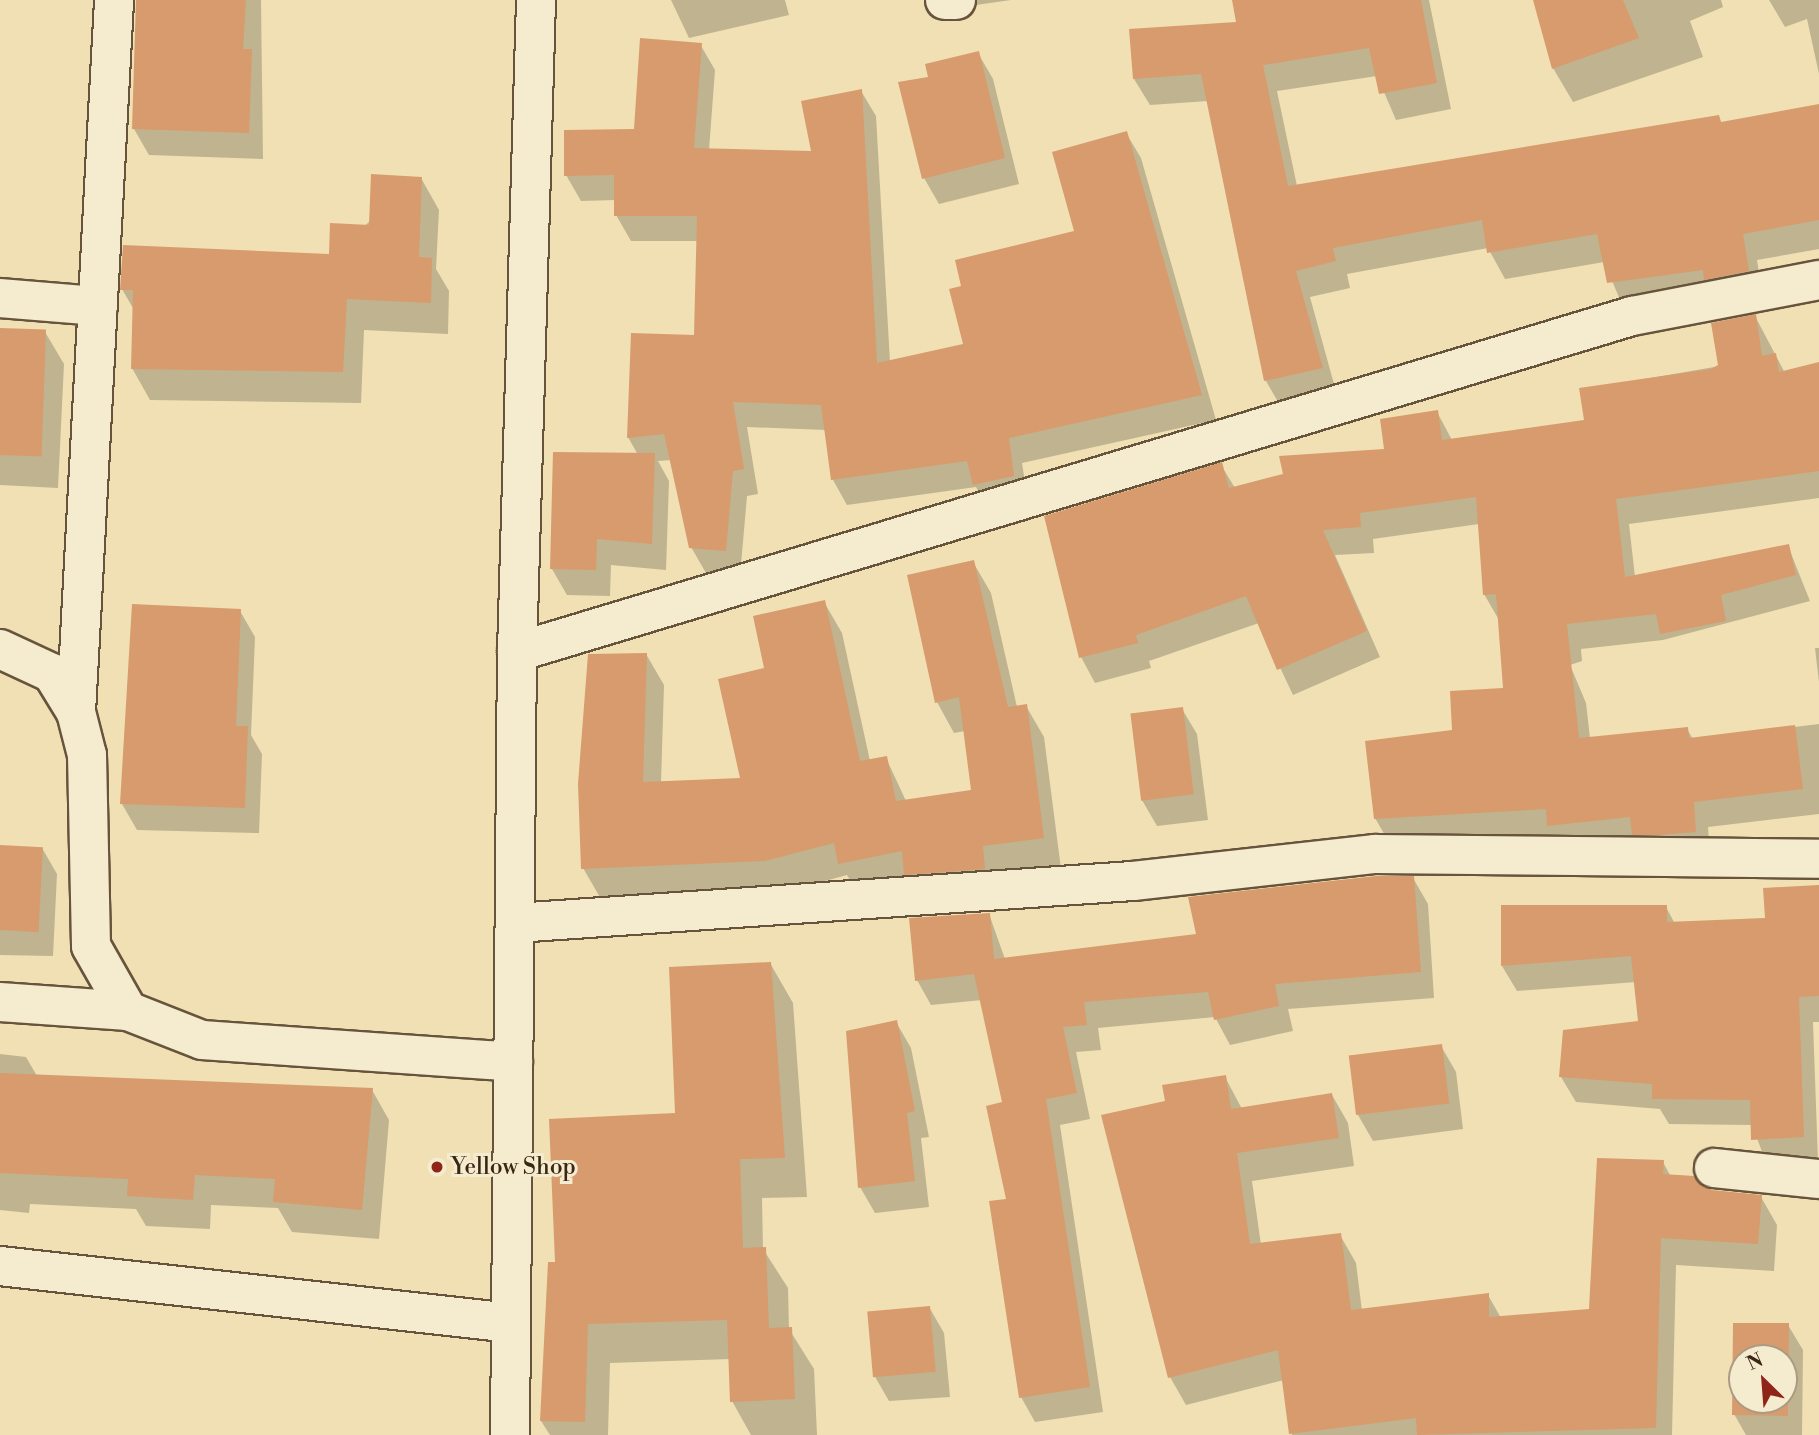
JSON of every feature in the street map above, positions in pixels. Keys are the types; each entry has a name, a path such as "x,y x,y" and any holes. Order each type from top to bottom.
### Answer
{"street":[{"path":"76,712 114,0"},
{"path":"510,1435 517,652 536,0"},
{"path":"945,0 956,0"},
{"path":"517,652 1632,316 1819,280"},
{"path":"0,298 98,306"},
{"path":"0,649 52,673 76,712 87,755 91,946 128,1011"},
{"path":"515,923 1133,881 1375,854 1819,859"},
{"path":"0,1002 128,1011 202,1040 513,1062"},
{"path":"1714,1168 1819,1179"},
{"path":"0,1266 511,1324"}],"building":[{"path":"136,0 246,0 243,49 252,49 249,133 132,129"},
{"path":"1232,0 1421,0 1437,83 1379,94 1369,48 1263,65 1288,186 1719,115 1721,122 1819,104 1819,220 1743,234 1749,271 1704,280 1703,270 1607,283 1597,234 1487,253 1482,220 1333,248 1336,261 1296,271 1323,368 1264,381 1201,74 1133,79 1129,29 1236,22"},
{"path":"1533,0 1623,0 1639,38 1552,69"},
{"path":"640,38 702,43 694,148 811,151 801,101 862,89 877,363 963,344 949,289 961,286 955,260 1074,231 1052,152 1127,131 1202,395 1009,438 1014,476 973,485 967,461 831,480 821,405 733,402 744,469 733,471 726,551 689,548 664,434 627,438 631,333 694,335 697,216 614,216 614,175 564,176 564,130 634,129"},
{"path":"979,51 1005,158 922,179 898,82 928,77 925,64"},
{"path":"371,174 422,177 419,257 432,258 431,303 347,299 343,372 131,369 133,290 120,290 123,245 329,254 330,223 369,225"},
{"path":"1756,314 1762,356 1776,353 1779,372 1819,362 1819,471 1616,499 1625,577 1789,544 1796,575 1721,595 1726,621 1660,634 1656,614 1567,624 1579,738 1688,727 1689,738 1795,725 1803,789 1694,802 1696,832 1659,835 1632,835 1630,817 1547,826 1546,809 1374,819 1365,741 1452,730 1450,691 1503,688 1496,594 1483,595 1476,497 1360,513 1361,527 1323,530 1367,631 1277,670 1246,596 1136,635 1138,643 1079,658 1044,516 1222,462 1229,488 1283,474 1279,456 1384,449 1380,419 1438,410 1442,440 1584,420 1579,388 1711,369 1718,365 1711,323"},
{"path":"0,328 46,330 42,457 0,455"},
{"path":"553,452 655,453 652,544 597,539 596,570 550,569"},
{"path":"974,560 1008,707 1027,704 1044,838 983,846 985,869 904,875 902,851 838,864 834,843 765,861 581,869 578,784 588,654 647,653 643,782 740,778 718,679 764,668 753,616 825,600 860,761 887,756 896,801 971,790 959,697 935,703 907,575"},
{"path":"132,604 241,609 236,726 248,726 245,808 120,804"},
{"path":"1183,707 1194,794 1141,801 1130,713"},
{"path":"0,845 43,847 38,932 0,930"},
{"path":"1376,876 1414,876 1421,972 1275,984 1279,1006 1214,1020 1208,992 1084,1002 1087,1025 1063,1027 1077,1093 1046,1099 1090,1387 1019,1398 989,1201 1006,1199 986,1106 1002,1102 974,974 915,981 909,918 990,913 994,959 1196,934 1188,897"},
{"path":"1819,885 1819,996 1799,997 1804,1137 1751,1140 1750,1100 1652,1099 1652,1084 1559,1077 1563,1030 1638,1021 1631,956 1501,966 1501,905 1667,905 1667,922 1765,918 1763,888"},
{"path":"771,962 785,1158 740,1159 743,1248 766,1247 769,1328 792,1327 795,1399 730,1402 727,1320 588,1324 585,1422 540,1421 548,1262 555,1262 549,1119 675,1113 669,967"},
{"path":"897,1020 915,1111 907,1113 915,1181 858,1188 846,1031"},
{"path":"1442,1044 1449,1104 1356,1115 1349,1055"},
{"path":"0,1073 373,1088 362,1210 273,1202 275,1179 195,1175 193,1200 127,1196 128,1179 0,1173"},
{"path":"1226,1075 1231,1109 1332,1093 1339,1138 1237,1153 1250,1244 1341,1233 1351,1310 1489,1293 1489,1317 1589,1309 1597,1158 1664,1160 1663,1174 1694,1176 1712,1190 1762,1195 1758,1244 1661,1238 1656,1428 1417,1435 1416,1418 1289,1434 1278,1350 1168,1378 1101,1115 1165,1101 1162,1085"},
{"path":"930,1306 936,1372 873,1377 867,1311"},
{"path":"1733,1323 1789,1323 1789,1344 1733,1344"},
{"path":"1732,1414 1788,1414 1732,1415"}],"place":[{"name":"Yellow Shop","path":"437,1167"}]}
